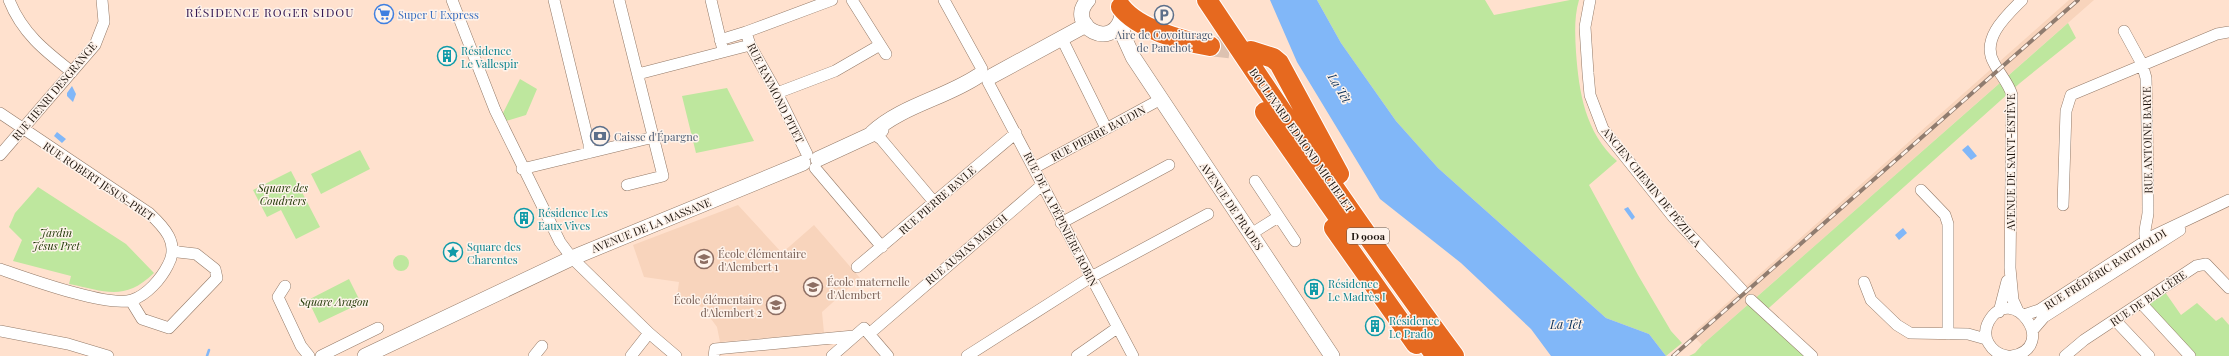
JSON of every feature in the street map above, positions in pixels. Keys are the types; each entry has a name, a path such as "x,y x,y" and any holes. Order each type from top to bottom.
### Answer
{"highway":[{"name":"BOULEVARD EDMOND MICHELET","path":"1192,0 1284,142 1436,356"},
{"name":"BOULEVARD EDMOND MICHELET","path":"1207,0 1283,114 1337,182 1403,287 1454,356"},
{"path":"1119,9 1128,16 1172,36 1210,46"},
{"path":"1251,51 1274,58 1279,63 1337,182 1462,356"},
{"path":"1284,142 1295,171 1424,356"}],"main road":[{"path":"1086,1 1082,15 1086,25"},
{"path":"1105,34 1116,29 1119,9"},
{"name":"AVENUE DE PRADES","path":"1119,9 1123,35 1133,57 1332,356"},
{"name":"AVENUE DE LA MASSANE","path":"364,356 572,258 729,193 749,191 872,133 891,117 908,111 937,97 959,92 1005,63 1025,59 1062,37 1086,25"},
{"name":"AVENUE DE PRADES","path":"1086,25 1094,32 1105,34 1133,57"},
{"path":"387,356 455,322 469,307"}],"street":[{"path":"8,0 23,29 39,47 72,72"},
{"name":"RUE HENRI DESGRANGE","path":"0,155 95,45 104,22 102,0"},
{"path":"452,0 495,110 522,169 560,242 572,258 649,334 676,356"},
{"path":"554,0 589,144 589,152"},
{"path":"619,0 663,176 627,185"},
{"path":"711,0 724,53"},
{"path":"720,40 746,32 832,0"},
{"path":"777,92 834,71 883,50 852,0"},
{"name":"RUE DE LA PÉPINIÈRE ROBIN","path":"944,0 1016,133 1133,356"},
{"name":"ANCIEN CHEMIN DE PÉZILLA","path":"1590,0 1585,27 1590,95 1603,129 1674,218 1742,290"},
{"name":"AVENUE DE SAINT-ESTÈVE","path":"2022,0 1992,34 1991,50 1993,62 2009,84 2012,95 2010,268 2013,300 2021,313 2028,320 2032,331"},
{"name":"RUE ANTOINE BARYE","path":"2124,31 2142,64 2146,78 2148,216 2145,229 2150,242"},
{"name":"RUE RAYMOND PITET","path":"746,32 750,45 777,92 811,161 882,247"},
{"path":"2063,205 2066,111 2071,95 2142,64 2217,34 2229,32"},
{"path":"1062,37 1106,128"},
{"path":"638,74 724,53 750,45"},
{"name":"RUE PIERRE BAUDIN","path":"1034,168 1162,99"},
{"name":"RUE ROBERT JESUS-PRET","path":"0,113 149,213 165,227 172,248"},
{"path":"872,133 881,139 934,202"},
{"name":"RUE PIERRE BAYLE","path":"857,267 1016,133"},
{"path":"522,169 654,137"},
{"path":"1062,223 1169,165"},
{"path":"1255,181 1294,241"},
{"name":"RUE AUSIAS MARCH","path":"869,334 890,313 1042,185"},
{"path":"1921,190 1945,215 1948,224 1948,334"},
{"name":"RUE FRÉDÉRIC BARTHOLDI","path":"1999,312 2005,310 2021,313 2039,310 2150,242 2229,200"},
{"name":"RUE FRÉDÉRIC BARTHOLDI","path":"2032,331 2044,317 2150,242 2229,206"},
{"path":"966,356 1091,277 1208,214"},
{"path":"1251,234 1278,217"},
{"path":"0,269 50,287 110,301 131,301 149,289 163,275 170,261 172,248 178,252 196,254 215,269 217,278 169,328 142,319 131,301"},
{"name":"RUE DE BALCÈRE","path":"2065,356 2084,340 2196,266 2206,264 2229,288"},
{"name":"AVENUE DE SAINT-ESTÈVE","path":"1999,312 2010,268"},
{"path":"1864,282 1871,300 1897,325 1910,333 1968,334 1986,339"},
{"path":"285,286 278,297 301,346 309,356"},
{"path":"1751,300 1812,356"},
{"path":"2141,303 2190,356"},
{"path":"1968,334 1987,324 1999,312"},
{"path":"2112,322 2141,356"},
{"path":"2112,322 2149,356"},
{"path":"1987,324 1986,339 1994,354 2007,356"},
{"path":"321,356 378,328"},
{"path":"832,356 864,328 888,356"},
{"path":"1077,356 1117,328"},
{"path":"0,331 68,344 108,356"},
{"path":"2012,356 2028,354 2032,331"},
{"path":"631,356 649,334"},
{"path":"374,356 417,336 423,338"},
{"path":"714,356 715,349 854,336"},
{"path":"534,356 542,346"}],"shaded area":[{"path":"2069,0 2094,0 1702,345 1692,334"},
{"path":"738,205 782,253 814,225 860,278 822,312 824,333 720,342 717,327 703,308 687,299 677,296 679,282 644,277 633,245"}],"green space":[{"path":"1317,0 1485,0 1494,15 1570,0 1579,0 1577,6 1575,39 1577,67 1582,97 1591,125 1598,138 1606,150 1617,161 1589,185 1638,275 1671,331 1682,343 1666,356 1649,334 1606,318 1438,168 1396,121 1341,43"},
{"path":"2068,23 2076,38 2020,83 1761,315 1804,356 1689,356 1695,353 1702,345"},
{"path":"520,79 537,89 526,115 506,121 503,113"},
{"path":"727,88 754,141 696,153 682,96"},
{"path":"360,150 370,169 321,194 311,174"},
{"name":"Square des Coudriers","path":"291,171 320,227 296,239 281,210 267,217 253,190"},
{"name":"Jardin Jésus Pret","path":"38,187 126,244 154,273 133,288 114,292 69,284 71,276 13,261 22,240 9,227 15,213"},
{"path":"398,255 404,255 409,260 407,269 404,271 398,271 393,266 393,260"},
{"name":"Square Aragon","path":"349,279 361,303 319,323 308,300"},
{"path":"2165,292 2181,315 2197,303 2216,321 2222,317 2229,325 2229,356 2194,356 2148,304"}],"water":[{"name":"La Têt","path":"1270,0 1317,0 1341,43 1396,121 1438,168 1606,318 1649,334 1666,356 1551,356 1531,329 1461,263 1380,199 1297,62"},
{"path":"72,86 76,94 73,102 67,96 67,93"},
{"path":"57,132 66,139 62,143 54,136"},
{"path":"1968,145 1977,156 1971,160 1962,150"},
{"path":"1628,207 1635,217 1632,220 1624,209"},
{"path":"1903,228 1907,233 1899,240 1895,235"}],"waterway":[{"path":"207,356 209,350"}],"tunnel":[{"path":"1210,46 1251,51"}],"railway":[{"path":"1673,356 2078,0"}],"place":[{"name":"Super U Express","path":"384,14"},
{"name":"Aire de Covoiturage de Panchot","path":"1164,15"},
{"name":"Résidence Le Vallespir","path":"447,56"},
{"name":"Caisse d'Épargne","path":"600,136"},
{"name":"Résidence Les Eaux Vives","path":"524,218"},
{"name":"Square des Charentes","path":"453,252"},
{"name":"École élémentaire d'Alembert 1","path":"704,259"},
{"name":"École maternelle d'Alembert","path":"813,287"},
{"name":"Résidence Le Madrès I","path":"1314,289"},
{"name":"École élémentaire d'Alembert 2","path":"776,305"},
{"name":"Résidence Le Prado","path":"1375,326"}],"district":[{"name":"RÉSIDENCE ROGER SIDOU","path":"270,12"}]}
